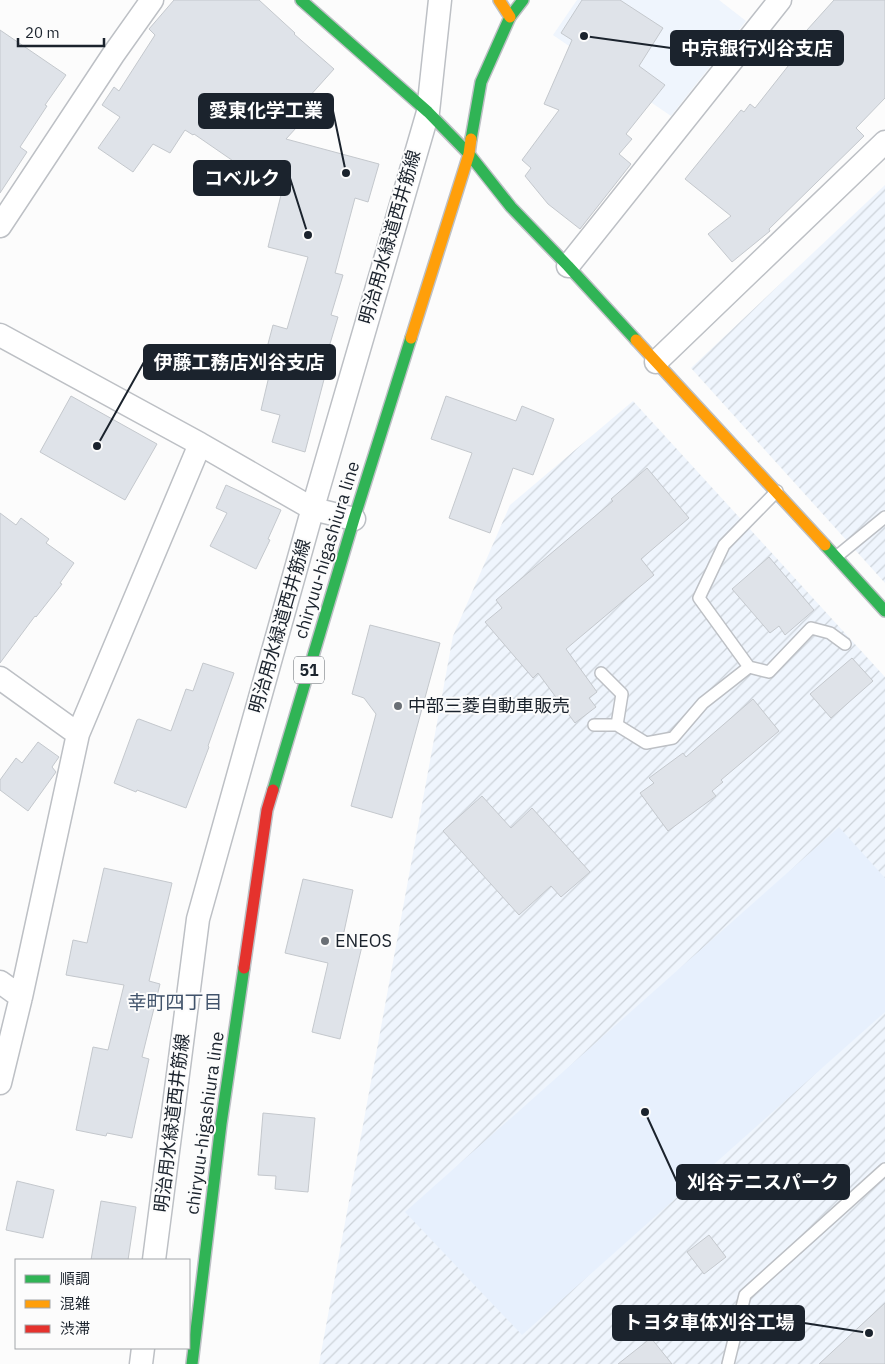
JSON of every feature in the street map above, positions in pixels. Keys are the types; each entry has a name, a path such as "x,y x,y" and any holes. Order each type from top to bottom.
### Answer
{"main road":[{"path":"301,0 428,112 469,154 511,207 777,491 885,611"},
{"path":"499,0 510,17"},
{"name":"chiryuu-higashiura line","path":"192,1364 221,1124 268,810 354,520 469,154 481,82 510,17 523,0"}],"street":[{"path":"0,226 113,55 152,0"},
{"name":"明治用水緑道西井筋線","path":"154,1259 198,919 313,510 428,112 440,0"},
{"path":"568,266 780,0"},
{"path":"656,362 885,142"},
{"path":"0,335 200,444 313,510 354,520"},
{"path":"0,1083 78,734 200,444"},
{"path":"0,678 78,734"},
{"path":"0,982 20,997"},
{"path":"141,1364 143,1349"}],"lane":[{"path":"777,491 724,545 699,598 750,667 769,672 811,628 830,633 845,644"},
{"path":"835,557 885,517"},
{"path":"594,725 617,725 646,743 674,738 703,703 750,667"},
{"path":"600,673 622,694 617,725"},
{"path":"728,1364 745,1295 885,1169"}],"shaded area":[{"path":"577,0 719,0 746,21 671,116 553,35"},
{"path":"885,185 885,583 691,368"},
{"path":"633,401 885,677 885,1364 319,1364 453,636 510,505"},
{"path":"839,827 885,878 885,1012 522,1335 405,1212"}],"building":[{"path":"174,0 259,0 334,69 308,98 317,105 286,139 379,164 368,202 355,198 335,273 343,275 331,315 338,317 323,367 327,368 305,452 272,442 280,415 261,410 269,376 260,374 273,325 287,329 308,257 268,247 285,179 239,165 194,134 185,130 170,153 153,144 133,172 98,148 120,117 102,105 114,87 119,91 155,35 149,29"},
{"path":"582,0 620,0 663,28 639,66 665,85 626,134 632,139 619,154 631,164 580,229 548,204 525,176 531,168 522,160 559,110 544,104 572,40 561,33"},
{"path":"834,0 885,0 885,98 856,128 864,136 769,229 770,231 732,262 708,234 731,216 685,179 741,110 744,112 750,104 755,108 796,56 789,50"},
{"path":"0,30 66,75 45,105 47,106 20,147 27,152 0,193"},
{"path":"71,396 157,444 125,500 40,452"},
{"path":"446,396 516,421 522,406 554,419 533,475 513,468 490,533 449,518 472,453 431,439"},
{"path":"647,468 689,518 641,559 654,575 566,649 597,692 589,698 596,707 575,723 538,673 533,678 485,622 502,608 496,600 613,501 611,499"},
{"path":"226,485 281,510 268,539 270,540 256,569 210,546 227,513 216,508"},
{"path":"0,513 16,525 21,518 49,539 46,543 74,563 60,583 62,584 0,663"},
{"path":"769,557 814,610 785,635 779,626 770,633 732,589"},
{"path":"370,625 440,643 392,818 351,806 376,714 364,698 352,694"},
{"path":"852,658 873,681 831,718 810,694"},
{"path":"203,663 234,673 186,808 114,783 137,720 139,719 171,731 186,689 193,691"},
{"path":"753,699 779,731 721,780 723,782 712,791 716,796 668,831 640,793 654,783 649,778 683,753 686,757"},
{"path":"38,742 59,757 52,767 56,772 28,811 0,790 0,780 16,758 22,763"},
{"path":"482,796 511,828 532,808 590,872 561,897 551,886 519,915 443,831"},
{"path":"104,868 172,883 149,981 160,984 142,1057 149,1059 132,1138 107,1133 106,1136 76,1130 93,1047 108,1050 124,985 66,975 73,940 87,943"},
{"path":"303,879 353,890 342,941 362,946 340,1039 312,1032 328,963 285,953"},
{"path":"263,1113 315,1118 308,1192 275,1189 276,1176 258,1175"},
{"path":"17,1181 54,1190 43,1238 6,1230"},
{"path":"101,1201 136,1207 128,1259 91,1259"},
{"path":"709,1235 726,1257 704,1274 687,1252"},
{"path":"885,1303 885,1364 819,1364"},
{"path":"651,1338 672,1364 618,1364"}],"traffic: fast":[{"path":"301,0 428,112 469,154 511,207 636,340"},
{"path":"471,139 481,82 510,17 523,0"},
{"path":"273,790 354,519 411,338"},
{"path":"825,545 885,611"},
{"path":"192,1364 221,1124 244,968"}],"traffic: slow":[{"path":"499,0 510,17"},
{"path":"411,338 469,154 471,139"},
{"path":"636,340 825,545"}],"traffic: jam":[{"path":"244,968 267,810 273,790"}],"place":[{"name":"中京銀行刈谷支店","path":"584,36"},
{"name":"愛東化学工業","path":"346,173"},
{"name":"コベルク","path":"308,235"},
{"name":"伊藤工務店刈谷支店","path":"97,446"},
{"name":"中部三菱自動車販売","path":"398,706"},
{"name":"ENEOS","path":"325,941"},
{"name":"刈谷テニスパーク","path":"645,1112"},
{"name":"トヨタ車体刈谷工場","path":"869,1333"}],"district":[{"name":"幸町四丁目","path":"175,1002"}]}
